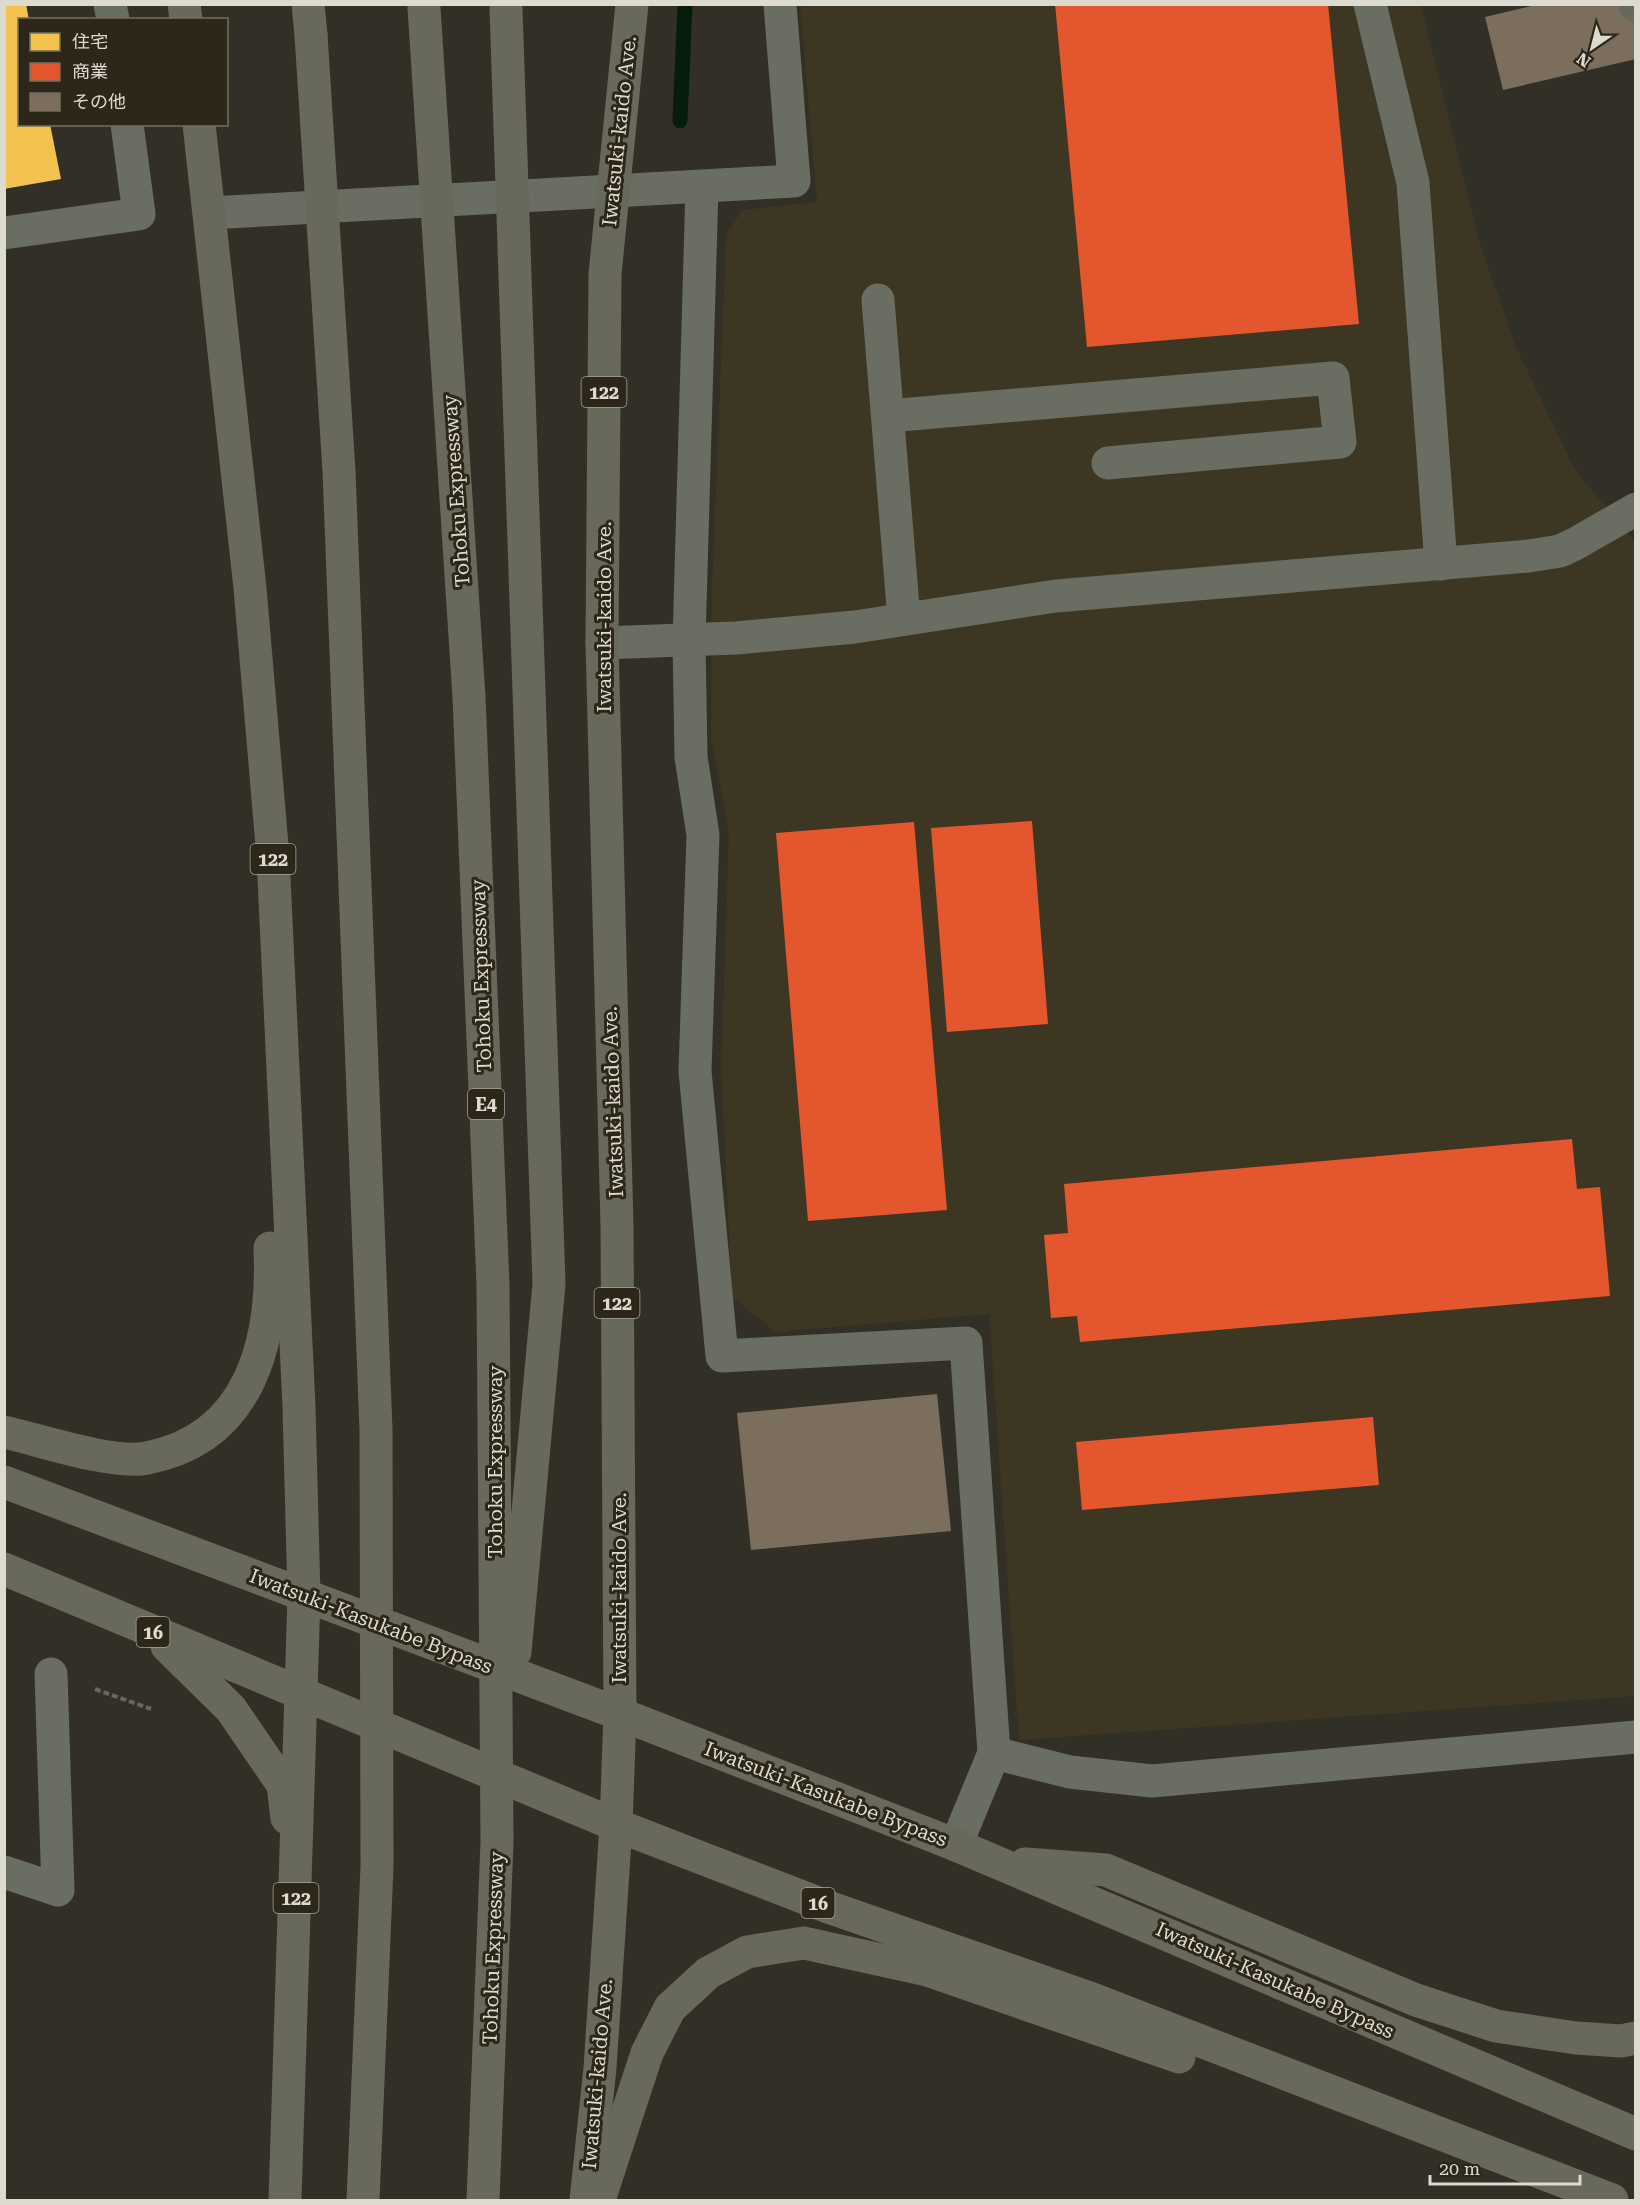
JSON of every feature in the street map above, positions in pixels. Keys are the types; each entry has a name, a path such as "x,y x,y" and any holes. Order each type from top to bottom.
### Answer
{"highway":[{"name":"Iwatsuki-kaido Ave.","path":"586,2200 600,2068 616,1825 620,1714 616,1226 603,643 605,274 632,4"},
{"name":"Tohoku Expressway","path":"423,6 470,697 492,1238 497,1842 483,2200"},
{"path":"497,1842 549,1284 506,7"},
{"path":"310,20 339,471 376,1430 377,1866 363,2200"},
{"name":"122","path":"199,126 250,588 273,857 298,1395 304,1596 285,2200"},
{"path":"4,1432 114,1458 146,1459 188,1445 222,1420 242,1397 255,1372 264,1343 272,1283 265,1104 273,857"},
{"name":"Iwatsuki-Kasukabe Bypass","path":"4,1482 620,1714 956,1845 1635,2134"},
{"name":"16","path":"4,1569 616,1825 831,1908 1087,1998 1612,2200"},
{"path":"153,1632 231,1709 283,1785 296,1888"},
{"path":"997,1862 1106,1870 1416,2000 1496,2026 1621,2042 1635,2038"},
{"path":"598,2200 647,2053 670,2008 708,1973 747,1952 804,1943 927,1970 1183,2058 1341,2097"}],"street":[{"path":"210,213 794,181 780,4"},
{"path":"1370,4 1413,183 1441,564"},
{"path":"4,233 139,214 127,126"},
{"path":"702,187 689,641 691,757 703,836 695,1071 722,1356 966,1343 993,1753 956,1845"},
{"path":"878,300 904,619"},
{"path":"888,417 1333,378 1340,442 1108,463"},
{"path":"603,643 689,641 855,627 1056,596 1441,564 1560,551 1635,509"},
{"path":"4,1872 58,1890 51,1674"},
{"path":"993,1753 1070,1772 1152,1781 1635,1737"}],"path":[{"path":"51,1674 151,1709"}],"shaded area":[{"path":"800,5 1421,5 1480,244 1517,349 1575,470 1635,542 1635,1696 1019,1740 989,1314 776,1332 732,1297 721,1069 729,832 711,737 712,588 726,235 742,210 817,202"}],"building: 住宅":[{"path":"4,4 26,4 29,18 18,18 18,126 50,126 61,179 4,189"}],"building: 商業":[{"path":"1055,4 1328,4 1359,324 1087,347"},
{"path":"1032,821 1048,1024 947,1032 931,828"},
{"path":"914,822 947,1210 808,1221 776,833"},
{"path":"1572,1139 1577,1189 1600,1187 1610,1296 1080,1342 1077,1316 1051,1318 1044,1235 1068,1233 1064,1184"},
{"path":"1373,1417 1379,1485 1082,1510 1076,1442"}],"building: その他":[{"path":"1540,4 1636,4 1636,59 1503,90 1485,17"},
{"path":"937,1394 951,1531 751,1550 737,1413"}],"waterway":[{"path":"680,121 685,4"}]}
